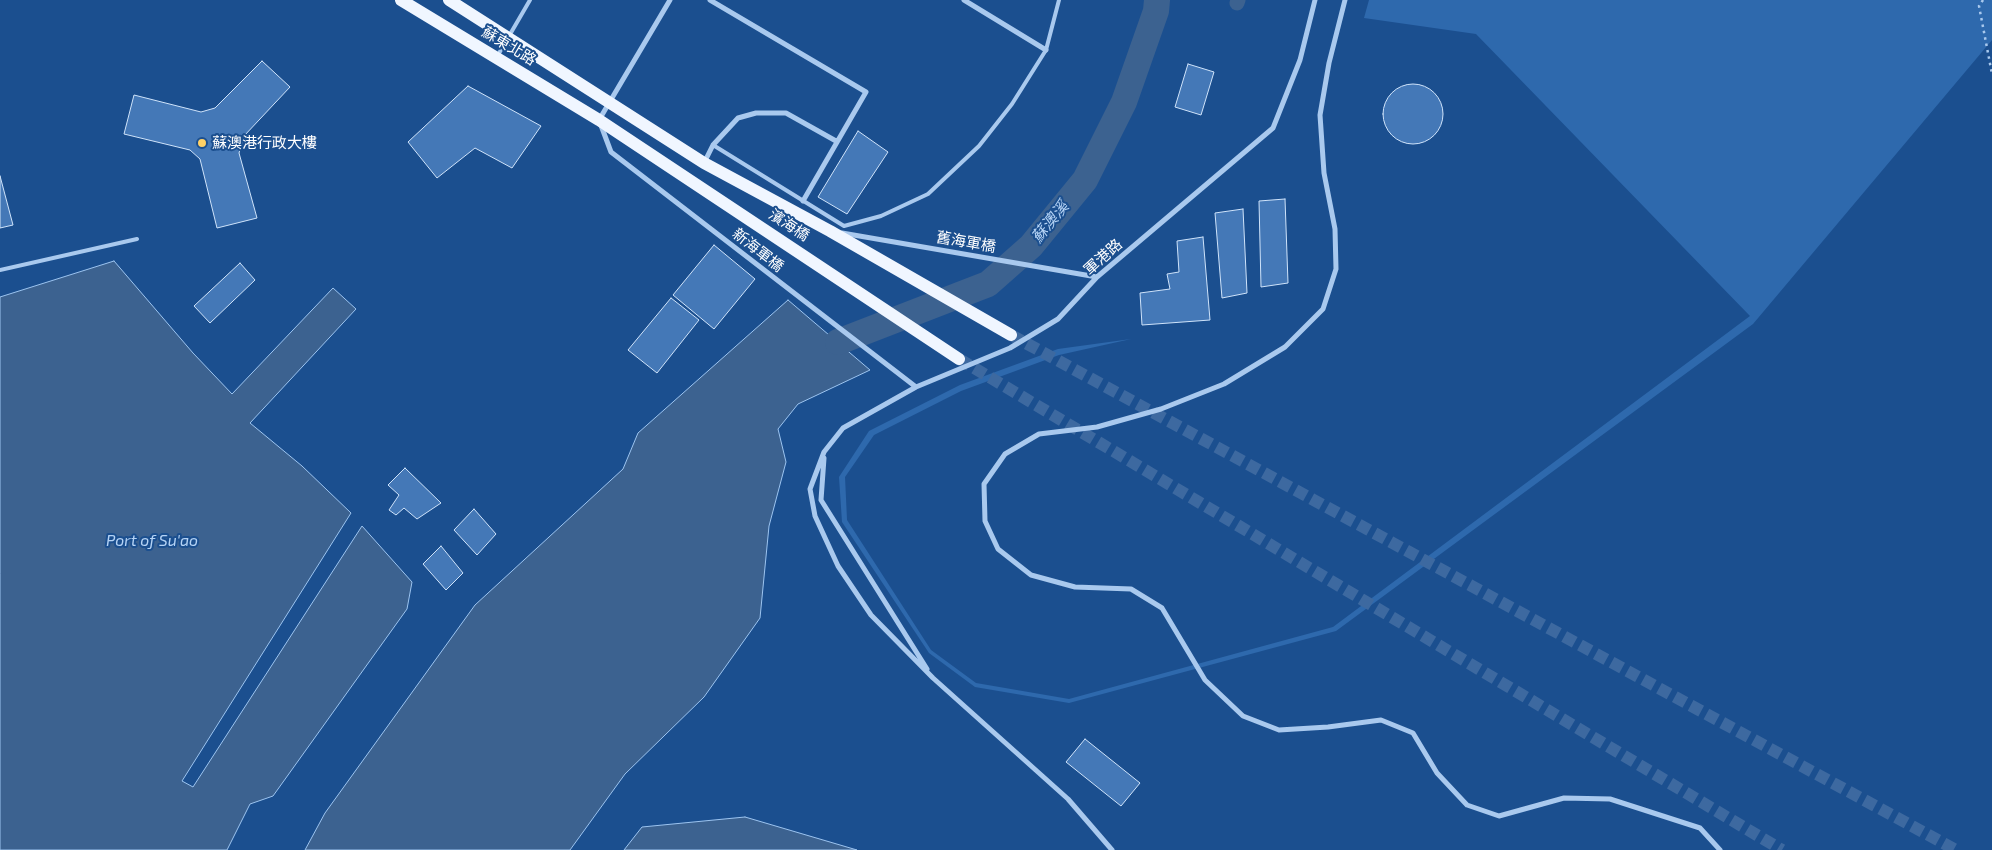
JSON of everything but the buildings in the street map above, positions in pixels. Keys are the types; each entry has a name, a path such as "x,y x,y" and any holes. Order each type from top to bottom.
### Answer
{"main road":[{"name":"蘇東北路","path":"401,0 600,120"},
{"name":"蘇東北路","path":"449,0 704,163 830,231 1011,335"},
{"name":"濱海橋","path":"600,120 959,359"}],"street":[{"path":"600,120 670,0"},
{"path":"710,0 866,92 803,201"},
{"path":"964,0 1046,50"},
{"name":"軍港路","path":"933,678 871,615 838,566 815,516 810,489 824,452 843,428 916,387 1010,348 1058,319 1097,277 1273,128 1300,60 1315,0"},
{"path":"1345,0 1329,63 1320,115 1324,173 1335,229 1336,269 1323,309 1285,348 1224,384 1161,409 1097,427 1039,434 1005,454 984,484 985,521 998,549 1031,575 1075,587 1131,589 1162,608 1205,680 1244,716 1279,730 1328,727 1381,720 1413,733 1437,773 1467,805 1498,816 1564,798 1610,799 1700,828 1720,850"},
{"path":"704,163 713,145 738,118 756,113 786,112 836,141"},
{"name":"新海軍橋","path":"600,120 611,152 916,387"},
{"name":"舊海軍橋","path":"830,231 1097,277"},
{"path":"824,452 821,500 933,678 1068,798 1112,850"}],"lane":[{"path":"496,57 530,0"},
{"path":"713,145 844,226 881,216 928,194 979,146 1012,104 1046,50 1059,0"},
{"path":"0,270 137,239"}],"path":[{"path":"1982,0 1979,6 1992,74"}],"shaded area":[{"path":"1369,0 1992,0 1992,40 1753,324 1336,631 1069,703 975,687 929,653 842,522 839,477 869,431 960,385 1058,349 1131,339 1059,355 961,391 874,435 845,477 847,520 931,650 976,683 1069,699 1333,627 1750,316 1476,34 1364,18"}],"water":[{"name":"Port of Su'ao","path":"114,261 193,353 232,394 333,288 356,309 250,423 302,466 351,513 182,781 193,787 362,526 412,582 407,609 273,796 250,804 227,850 0,850 0,297"},
{"path":"788,300 870,370 798,404 778,429 786,462 769,526 760,618 704,697 625,774 570,850 305,850 325,813 475,605 623,469 638,433"},
{"path":"745,817 857,850 624,850 642,827"}],"waterway":[{"name":"蘇澳溪","path":"838,342 988,284 1031,246 1085,180 1124,102 1156,11 1157,0"}],"tunnel":[{"path":"1011,335 1956,850"},
{"path":"959,359 1782,850"}],"place":[{"name":"蘇澳港行政大樓","path":"202,143"}]}
